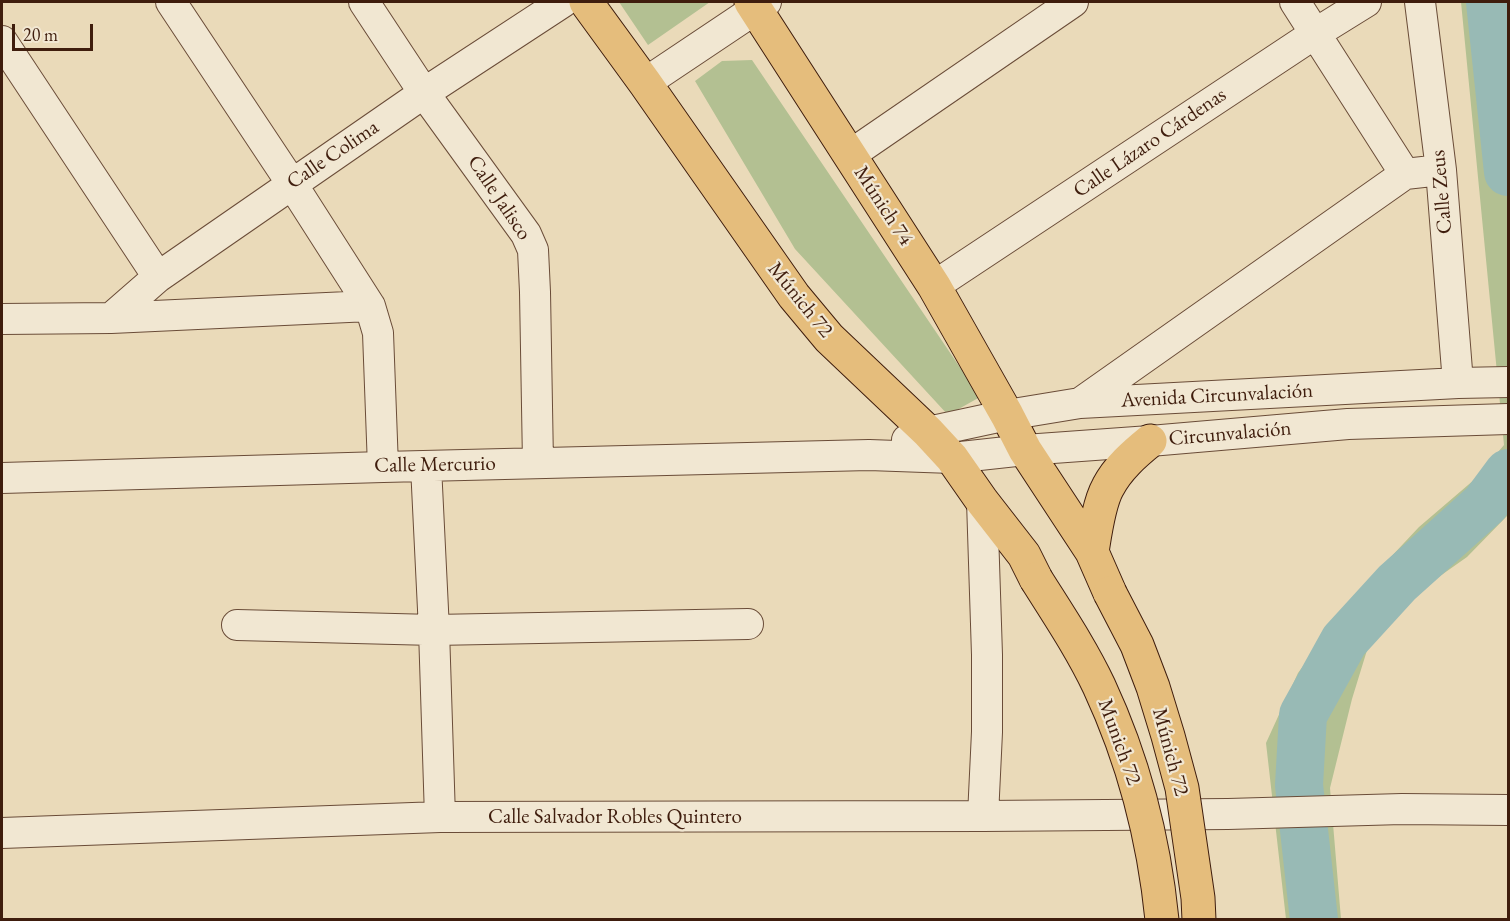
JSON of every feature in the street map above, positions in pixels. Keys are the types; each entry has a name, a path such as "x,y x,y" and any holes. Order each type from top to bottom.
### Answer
{"main road":[{"name":"Múnich 72","path":"586,2 645,82 794,296 829,338 928,432 952,458 1024,555 1036,579"},
{"name":"Múnich 74","path":"757,4 934,286 1025,450"},
{"path":"1092,552 1107,488 1127,460 1150,441"},
{"path":"1025,450 1092,552"},
{"name":"Múnich 72","path":"1092,552 1137,645 1168,736 1182,788 1198,898 1199,920"},
{"name":"Munich 72","path":"1036,579 1082,654 1119,732 1152,848 1162,920"}],"street":[{"path":"171,2 370,306 378,333 384,467"},
{"name":"Calle Jalisco","path":"364,2 424,93 526,234 532,250 535,292 538,463"},
{"name":"Calle Colima","path":"111,318 158,277 291,184 563,2"},
{"path":"850,155 1073,2"},
{"path":"1296,2 1405,174"},
{"name":"Calle Lázaro Cárdenas","path":"934,286 1366,2"},
{"name":"Calle Zeus","path":"1419,2 1441,170 1482,383"},
{"path":"645,82 757,4"},
{"path":"2,41 158,277"},
{"path":"1080,403 1405,174 1441,170"},
{"path":"2,320 111,318 370,306"},
{"name":"Avenida Circunvalación","path":"928,432 1007,415 1080,403 1482,383"},
{"name":"Circunvalación","path":"952,458 1348,424 1495,419"},
{"name":"Calle Mercurio","path":"869,455 928,432"},
{"name":"Calle Mercurio","path":"2,478 869,455 952,458"},
{"path":"426,466 440,817"},
{"path":"982,501 987,655 987,732 982,816"},
{"path":"237,625 434,630 748,624"},
{"name":"Calle Salvador Robles Quintero","path":"2,833 440,817 982,816 1228,814 1402,809 1509,810"}],"green space":[{"path":"619,2 710,2 648,45"},
{"path":"1461,2 1508,2 1508,515 1467,557 1406,600 1368,647 1352,699 1330,788 1341,919 1286,919 1266,743 1298,673 1358,592 1419,527 1475,479 1504,445"},
{"path":"752,60 980,397 948,415 795,249 695,81 722,61"}],"waterway":[{"path":"1490,2 1508,172"},
{"path":"1314,920 1299,785 1303,715 1344,641 1397,583 1485,504 1508,473"}]}
